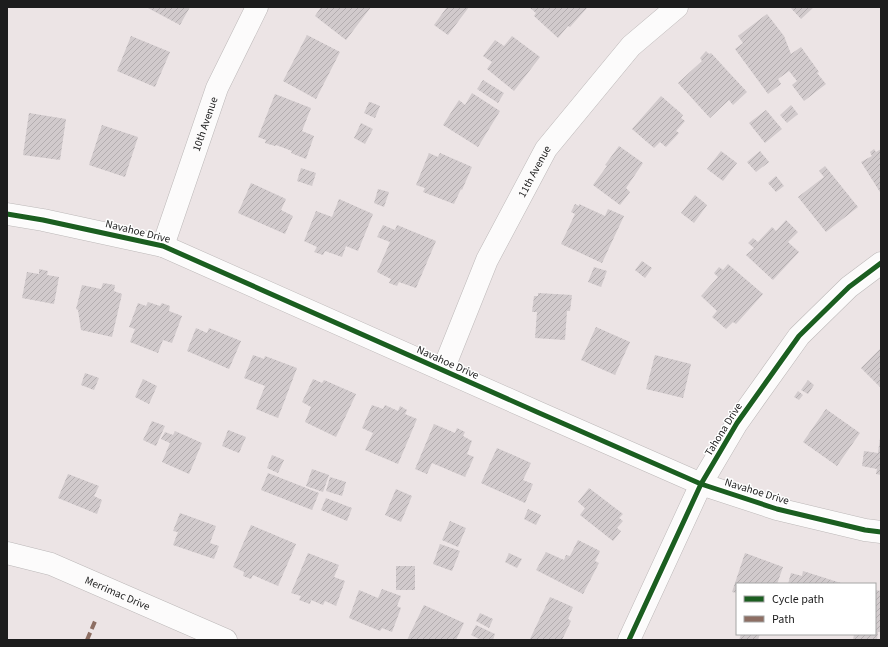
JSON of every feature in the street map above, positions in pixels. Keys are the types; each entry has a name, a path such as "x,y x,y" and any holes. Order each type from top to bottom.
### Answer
{"street":[{"name":"10th Avenue","path":"163,246 217,88 257,7"},
{"name":"11th Avenue","path":"443,370 488,260 546,149 631,46 677,7"},
{"name":"Navahoe Drive","path":"7,214 43,220 163,246 701,484 777,509 865,530 881,532"},
{"name":"Tahona Drive","path":"629,640 701,484 737,423 799,336 849,287 881,263"},
{"name":"Merrimac Drive","path":"7,553 51,564 226,640"}],"building":[{"path":"146,7 190,7 180,25"},
{"path":"321,7 371,7 346,40 315,16"},
{"path":"447,7 469,7 448,35 434,25"},
{"path":"529,7 587,8 558,38 534,16 536,13"},
{"path":"790,7 814,7 801,19"},
{"path":"767,14 784,36 791,54 801,47 819,72 817,73 826,84 804,101 792,85 797,81 789,71 778,79 781,84 768,94 735,49 743,43 738,36"},
{"path":"307,35 340,52 316,99 283,81"},
{"path":"131,36 170,52 155,87 117,71"},
{"path":"512,36 540,57 514,91 487,69 492,62 483,56 495,40 504,46"},
{"path":"706,51 709,54 711,53 747,92 733,105 729,100 710,118 678,83 702,61 700,58"},
{"path":"483,80 504,93 498,103 477,89"},
{"path":"472,93 500,111 478,147 443,125 459,100 465,105"},
{"path":"275,94 311,108 302,131 314,136 306,159 291,153 292,151 276,145 265,143 266,140 258,137"},
{"path":"661,96 683,115 681,118 685,121 676,131 679,133 666,147 660,142 654,148 632,129"},
{"path":"369,102 380,106 375,118 364,113"},
{"path":"791,105 798,114 787,123 780,115"},
{"path":"766,110 782,129 765,143 749,123"},
{"path":"29,113 66,119 60,160 23,155"},
{"path":"361,123 373,129 365,144 354,138"},
{"path":"102,125 138,137 125,177 89,165"},
{"path":"619,146 643,163 626,188 630,192 620,205 593,185"},
{"path":"874,149 876,152 881,149 880,192 861,162 872,156 870,152"},
{"path":"721,151 737,163 723,181 707,169"},
{"path":"760,151 769,162 756,172 747,162"},
{"path":"429,153 438,157 440,153 472,167 454,204 423,192 425,188 416,185"},
{"path":"825,166 858,207 826,232 798,197 824,177 819,171"},
{"path":"301,168 316,173 312,186 297,181"},
{"path":"776,176 784,186 776,192 768,183"},
{"path":"251,183 286,199 281,210 293,216 285,234 238,213"},
{"path":"378,189 389,192 384,207 374,203"},
{"path":"695,195 707,205 694,223 681,213"},
{"path":"339,199 373,214 358,251 346,246 342,257 325,251 323,255 314,252 317,247 304,241 316,211 332,217"},
{"path":"575,204 579,206 579,204 605,216 608,209 624,216 602,263 561,244 575,214 571,212"},
{"path":"786,220 798,232 788,242 799,252 773,280 746,255 754,248 748,243 753,238 758,242 772,227 776,231"},
{"path":"383,225 395,230 397,225 436,241 416,288 399,282 397,286 389,283 391,279 377,272 390,242 377,237"},
{"path":"642,261 652,268 645,278 635,270"},
{"path":"728,264 763,294 736,324 733,322 726,329 712,317 717,311 701,296 718,277 714,273 719,267 723,270"},
{"path":"594,267 607,271 601,287 588,282"},
{"path":"39,269 48,271 47,275 59,277 54,304 22,298 27,272 39,274"},
{"path":"103,283 115,285 114,291 122,294 112,337 81,330 78,310 76,309 82,285 101,289"},
{"path":"538,293 572,295 570,311 567,311 565,340 535,338 537,312 532,312 534,296 538,296"},
{"path":"148,302 160,306 162,303 170,306 169,311 182,316 172,343 163,340 158,353 130,342 135,329 129,327 138,303 146,306"},
{"path":"596,327 630,342 615,375 581,360"},
{"path":"196,328 207,333 209,328 241,341 229,369 187,351"},
{"path":"881,348 881,388 861,368"},
{"path":"253,355 264,359 265,356 297,368 278,418 256,409 265,386 244,378"},
{"path":"655,355 691,364 683,398 646,389"},
{"path":"85,373 99,378 94,390 81,385"},
{"path":"143,379 157,386 149,404 135,397"},
{"path":"313,379 322,383 324,380 356,394 336,437 305,422 311,407 302,402"},
{"path":"808,380 814,385 808,394 801,390"},
{"path":"798,391 803,395 799,400 794,397"},
{"path":"372,405 383,409 385,405 398,411 400,406 407,410 405,414 417,419 398,464 365,450 373,433 362,428"},
{"path":"826,409 860,433 837,466 803,442"},
{"path":"152,421 165,426 156,446 143,440"},
{"path":"434,424 455,433 457,428 465,432 463,436 472,441 467,454 474,457 465,477 432,463 427,474 415,469"},
{"path":"228,430 246,437 239,453 222,446"},
{"path":"175,431 202,443 189,474 162,462 170,443 161,439 165,432 173,435"},
{"path":"880,438 881,475 876,474 877,469 862,466 864,451 878,453"},
{"path":"497,448 531,463 523,480 533,484 525,503 481,483"},
{"path":"272,455 284,460 278,473 267,468"},
{"path":"312,469 329,475 323,492 306,486"},
{"path":"268,473 319,493 312,510 261,490"},
{"path":"68,474 99,486 94,496 102,500 97,514 58,498"},
{"path":"330,477 346,482 342,496 326,491"},
{"path":"589,488 623,514 619,518 623,521 617,528 621,531 613,541 580,515 585,508 578,502"},
{"path":"396,489 412,496 401,522 385,515"},
{"path":"326,498 352,508 347,521 321,510"},
{"path":"528,509 541,515 536,525 524,519"},
{"path":"180,513 216,526 210,543 219,546 214,559 173,545 178,532 173,531"},
{"path":"450,521 466,528 458,547 442,540"},
{"path":"251,525 296,544 278,586 253,575 251,579 243,576 244,572 233,567"},
{"path":"578,540 600,551 595,561 599,563 583,594 536,570 546,552 564,560 566,555 570,556"},
{"path":"440,544 460,551 452,571 433,564"},
{"path":"308,553 339,565 334,577 345,581 336,606 325,601 323,605 311,600 310,604 299,600 301,596 291,593"},
{"path":"509,553 522,559 517,568 505,562"},
{"path":"745,553 783,567 777,583 736,583 736,593 732,592"},
{"path":"396,566 415,566 415,590 396,590"},
{"path":"803,571 841,583 788,583 791,573 802,576"},
{"path":"382,589 401,596 397,606 401,608 392,632 382,628 380,631 349,618 359,590 378,598"},
{"path":"876,590 881,591 881,632 878,632 877,640 853,640 854,635 876,635"},
{"path":"550,597 573,607 568,619 571,621 562,640 530,639"},
{"path":"424,605 464,623 456,640 407,640"},
{"path":"480,613 493,619 489,628 476,621"},
{"path":"476,625 495,634 493,640 481,640 471,635"},
{"path":"741,635 760,635 758,640 739,640"}],"marked path":[{"path":"87,640 96,619"}],"cycle path":[{"path":"7,214 43,220 163,246 701,484 777,509 865,530 881,532"},
{"path":"629,640 701,484 737,423 799,336 849,287 881,263"}]}
